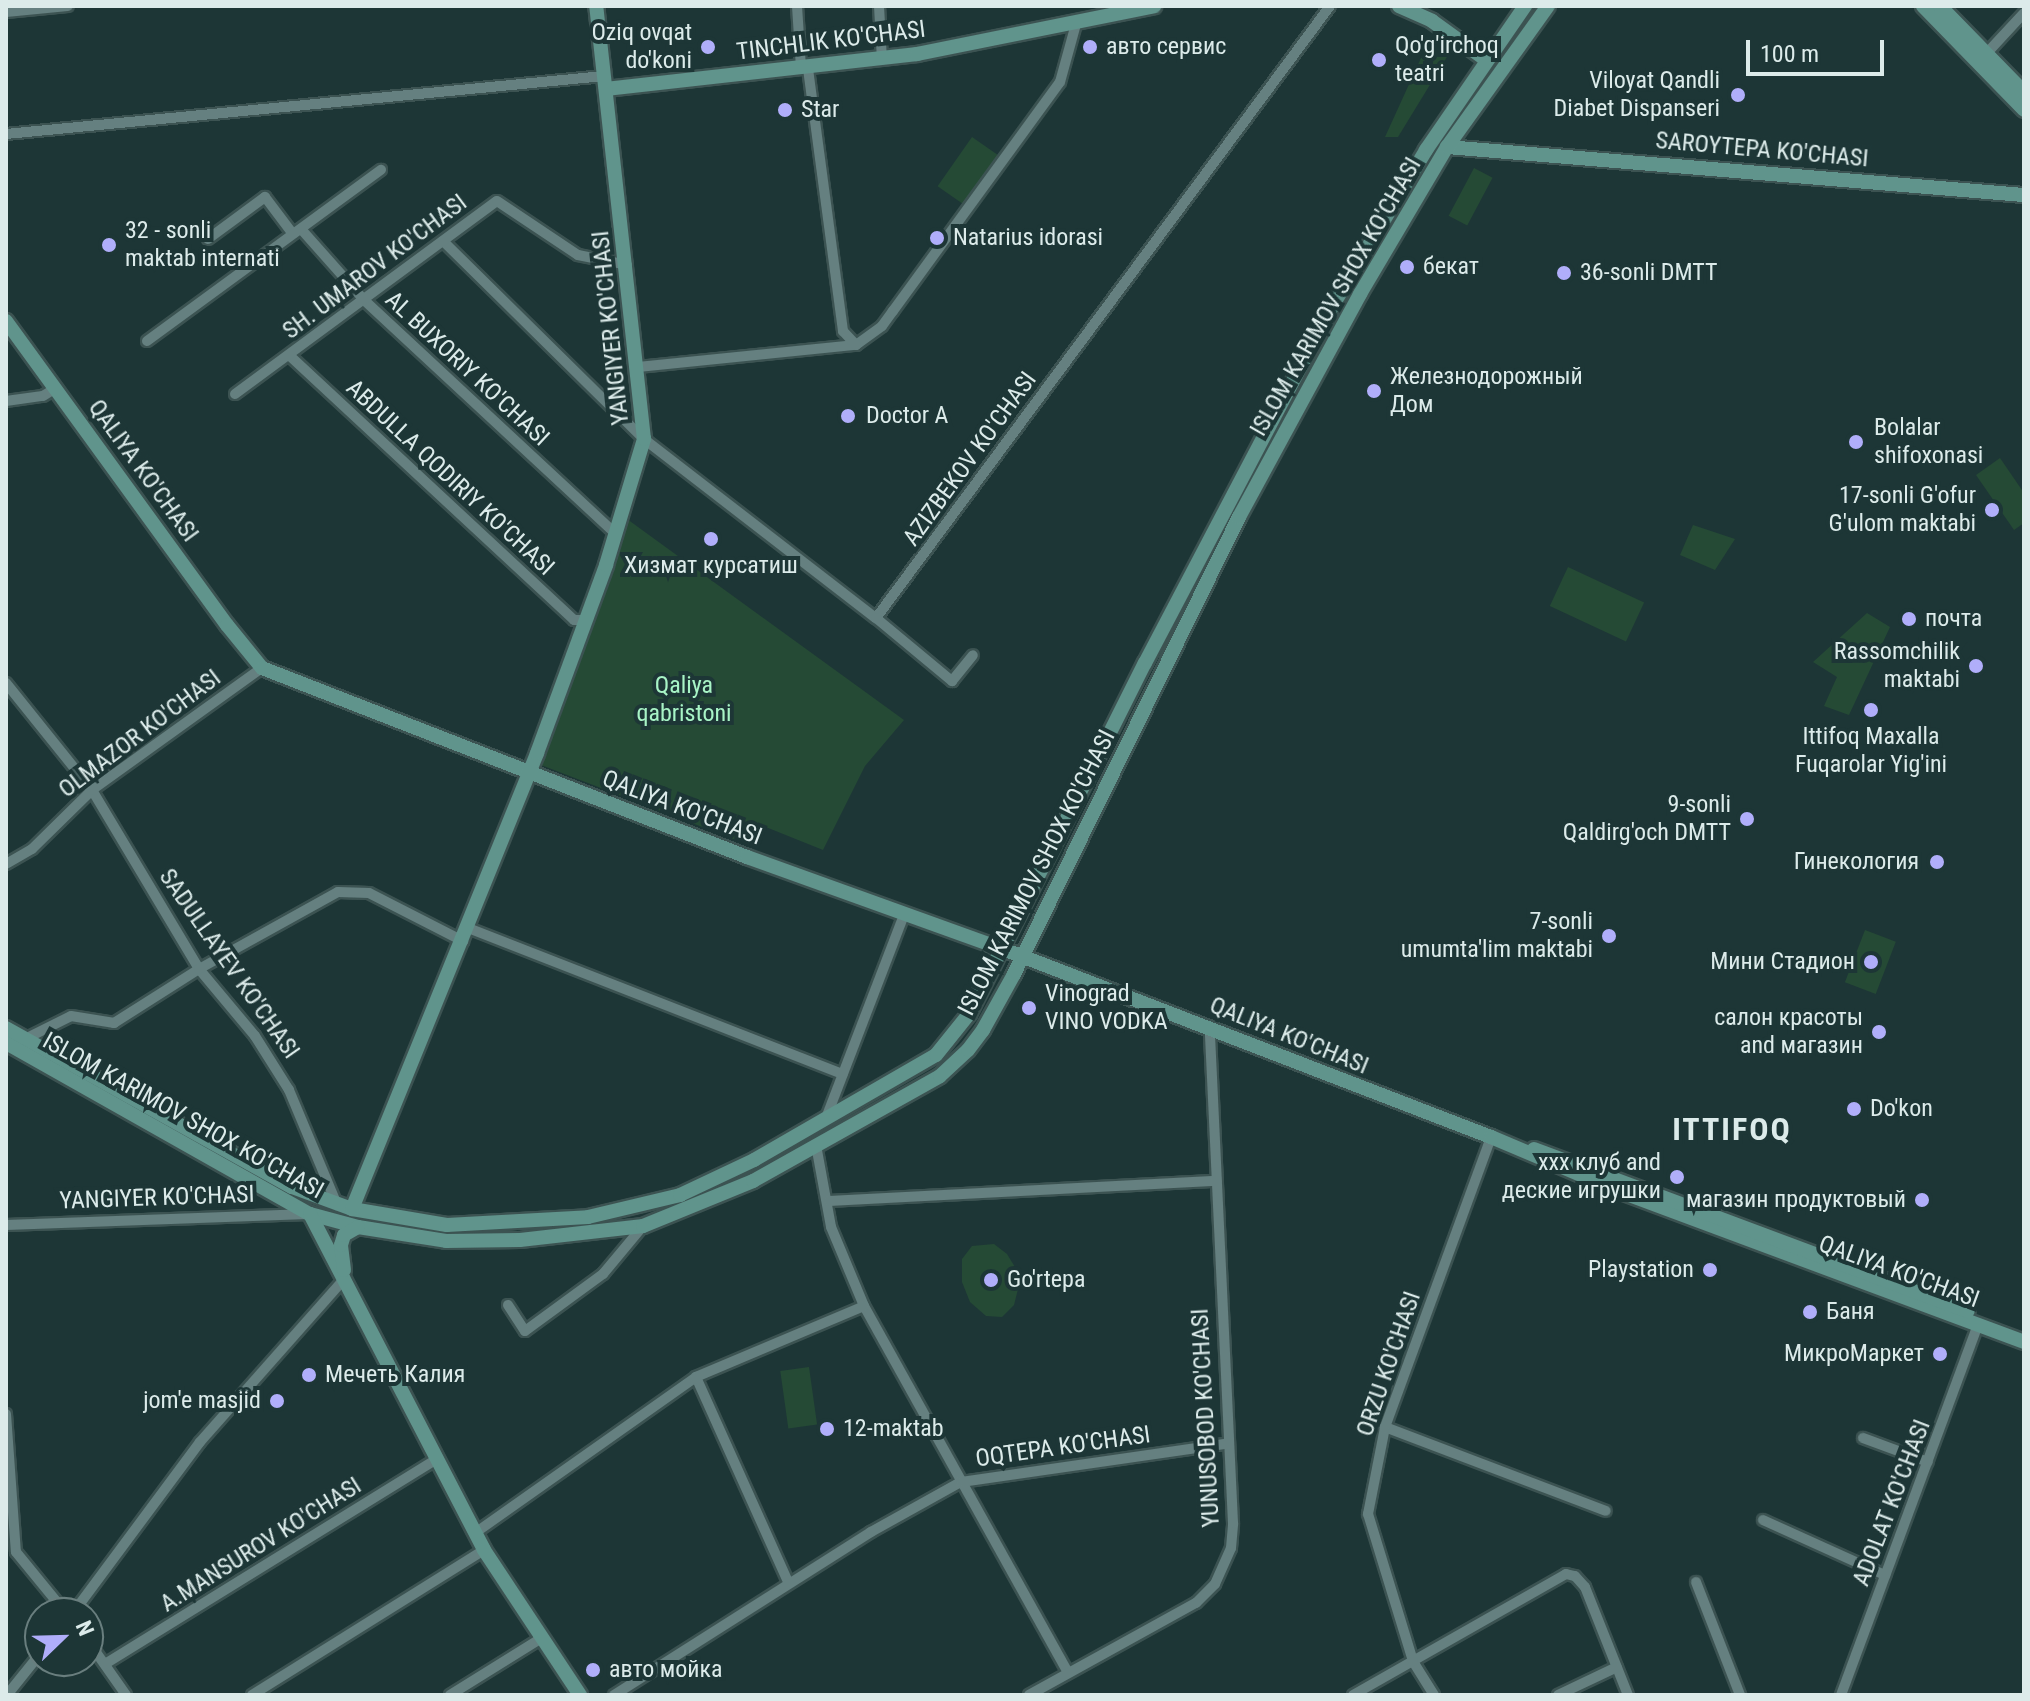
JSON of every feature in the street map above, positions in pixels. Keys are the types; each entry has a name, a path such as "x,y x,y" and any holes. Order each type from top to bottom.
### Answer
{"main road":[{"name":"YANGIYER KO'CHASI","path":"344,1207 466,935 530,772 586,620 644,439 596,6"},
{"name":"TINCHLIK KO'CHASI","path":"605,82 804,68 882,59 1076,24 1154,6"},
{"name":"ISLOM KARIMOV SHOX KO'CHASI","path":"6,1043 250,1165 344,1207 447,1225 591,1216 680,1195 754,1160 946,1046 969,1014 1003,949 1145,663 1330,310 1426,150 1525,6"},
{"name":"ISLOM KARIMOV SHOX KO'CHASI","path":"6,1028 90,1083 310,1214 358,1227 446,1241 520,1240 643,1226 719,1197 950,1068 983,1030 1266,467 1360,294 1447,147 1548,6"},
{"path":"1923,6 2024,110"},
{"path":"1940,6 2024,92"},
{"path":"1410,7 1486,60"},
{"name":"SAROYTEPA KO'CHASI","path":"1447,147 2024,195"},
{"name":"QALIYA KO'CHASI","path":"6,321 227,625 262,668 1491,1137 1621,1192 2024,1342"},
{"path":"1252,458 1253,466 1266,467"},
{"name":"QALIYA KO'CHASI","path":"1491,1137 1612,1175 2024,1332"},
{"path":"310,1214 484,1550 540,1639 580,1695"},
{"path":"591,1216 598,1224 595,1233"},
{"path":"345,1278 341,1245 344,1235 358,1227"}],"street":[{"path":"6,12 68,6"},
{"path":"797,6 843,331 856,345"},
{"path":"879,6 882,59"},
{"name":"AZIZBEKOV KO'CHASI","path":"876,618 1330,6"},
{"path":"1986,54 2024,13"},
{"path":"638,367 856,345 882,326 1060,82 1076,24"},
{"path":"6,134 605,82"},
{"path":"147,341 381,170"},
{"name":"AL BUXORIY KO'CHASI","path":"208,239 265,197 364,300 613,531"},
{"name":"SH. UMAROV KO'CHASI","path":"235,394 497,201 578,255 627,265"},
{"path":"443,241 644,439 876,618 952,681 973,655"},
{"name":"ABDULLA QODIRIY KO'CHASI","path":"290,356 574,620 586,620"},
{"path":"6,401 43,396 56,388"},
{"name":"OLMAZOR KO'CHASI","path":"6,864 32,849 92,790 262,668"},
{"name":"SADULLAYEV KO'CHASI","path":"6,683 92,790 199,969 255,1036 289,1090 344,1207"},
{"path":"25,1039 71,1016 114,1023 199,969 326,897 356,890 466,935 843,1074"},
{"path":"826,1119 904,915"},
{"name":"YUNUSOBOD KO'CHASI","path":"1029,1695 1185,1610 1215,1584 1227,1561 1232,1536 1210,1029"},
{"name":"ORZU KO'CHASI","path":"1434,1695 1413,1661 1368,1514 1385,1427 1491,1137"},
{"path":"816,1145 829,1201 831,1227 864,1306 1068,1672"},
{"path":"829,1201 1216,1181"},
{"name":"YANGIYER KO'CHASI","path":"6,1225 310,1214"},
{"path":"508,1305 525,1331 603,1274 643,1226"},
{"path":"85,1597 200,1442 345,1278"},
{"path":"475,1533 696,1377 864,1306"},
{"name":"ADOLAT KO'CHASI","path":"1841,1695 1978,1325"},
{"path":"696,1377 788,1582"},
{"path":"6,1414 11,1552 52,1597"},
{"path":"1385,1427 1606,1511"},
{"path":"1863,1438 1928,1462"},
{"name":"OQTEPA KO'CHASI","path":"614,1695 788,1582 961,1482 1226,1444"},
{"name":"A.MANSUROV KO'CHASI","path":"105,1664 437,1459"},
{"path":"1763,1520 1885,1575"},
{"path":"252,1695 484,1550"},
{"path":"1353,1695 1566,1574 1575,1576 1585,1587 1628,1695"},
{"path":"1696,1582 1740,1695"},
{"path":"450,1695 540,1639"},
{"path":"105,1664 126,1695"},
{"path":"1564,1694 1617,1667"},
{"path":"8,1695 24,1674"}],"green space":[{"path":"1431,36 1450,52 1398,137 1385,137"},
{"path":"972,137 998,155 964,205 938,186"},
{"path":"1474,168 1493,178 1467,226 1449,216"},
{"path":"2000,458 2024,493 2024,523 2014,530 1976,475"},
{"name":"Qaliya qabristoni","path":"627,519 904,720 865,766 823,850 761,825 749,845 541,765"},
{"path":"1693,525 1735,539 1715,570 1680,555"},
{"path":"1568,567 1644,602 1626,641 1550,606"},
{"path":"1867,613 1890,627 1849,715 1824,706 1837,677 1813,662"},
{"name":"Мини Стадион","path":"1865,930 1896,942 1876,994 1845,982"},
{"name":"Go'rtepa","path":"994,1244 1007,1254 1021,1277 1014,1305 1002,1317 986,1316 970,1302 962,1282 962,1259 972,1246"},
{"path":"809,1367 817,1424 788,1428 780,1371"}],"place":[{"name":"Oziq ovqat do'koni","path":"708,47"},
{"name":"авто сервис","path":"1090,47"},
{"name":"Qo'g'irchoq teatri","path":"1379,60"},
{"name":"Viloyat Qandli Diabet Dispanseri","path":"1738,95"},
{"name":"Star","path":"785,110"},
{"name":"Natarius idorasi","path":"937,238"},
{"name":"32 - sonli maktab internati","path":"109,245"},
{"name":"бекат","path":"1407,267"},
{"name":"36-sonli DMTT","path":"1564,273"},
{"name":"Железнодорожный Дом","path":"1374,391"},
{"name":"Doctor A","path":"848,416"},
{"name":"Bolalar shifoxonasi","path":"1856,442"},
{"name":"17-sonli G'ofur G'ulom maktabi","path":"1992,510"},
{"name":"Хизмат курсатиш","path":"711,539"},
{"name":"почта","path":"1909,619"},
{"name":"Rassomchilik maktabi","path":"1976,666"},
{"name":"Ittifoq Maxalla Fuqarolar Yig'ini","path":"1871,710"},
{"name":"9-sonli Qaldirg'och DMTT","path":"1747,819"},
{"name":"Гинекология","path":"1937,862"},
{"name":"7-sonli umumta'lim maktabi","path":"1609,936"},
{"name":"Мини Стадион","path":"1871,962"},
{"name":"Vinograd VINO VODKA","path":"1029,1008"},
{"name":"салон красоты and магазин","path":"1879,1032"},
{"name":"Do'kon","path":"1854,1109"},
{"name":"ххх клуб and деские игрушки","path":"1677,1177"},
{"name":"магазин продуктовый","path":"1922,1200"},
{"name":"Playstation","path":"1710,1270"},
{"name":"Go'rtepa","path":"991,1280"},
{"name":"Баня","path":"1810,1312"},
{"name":"МикроМаркет","path":"1940,1354"},
{"name":"Мечеть Калия","path":"309,1375"},
{"name":"jom'e masjid","path":"277,1401"},
{"name":"12-maktab","path":"827,1429"},
{"name":"авто мойка","path":"593,1670"}],"district":[{"name":"ITTIFOQ","path":"1732,1129"}]}
